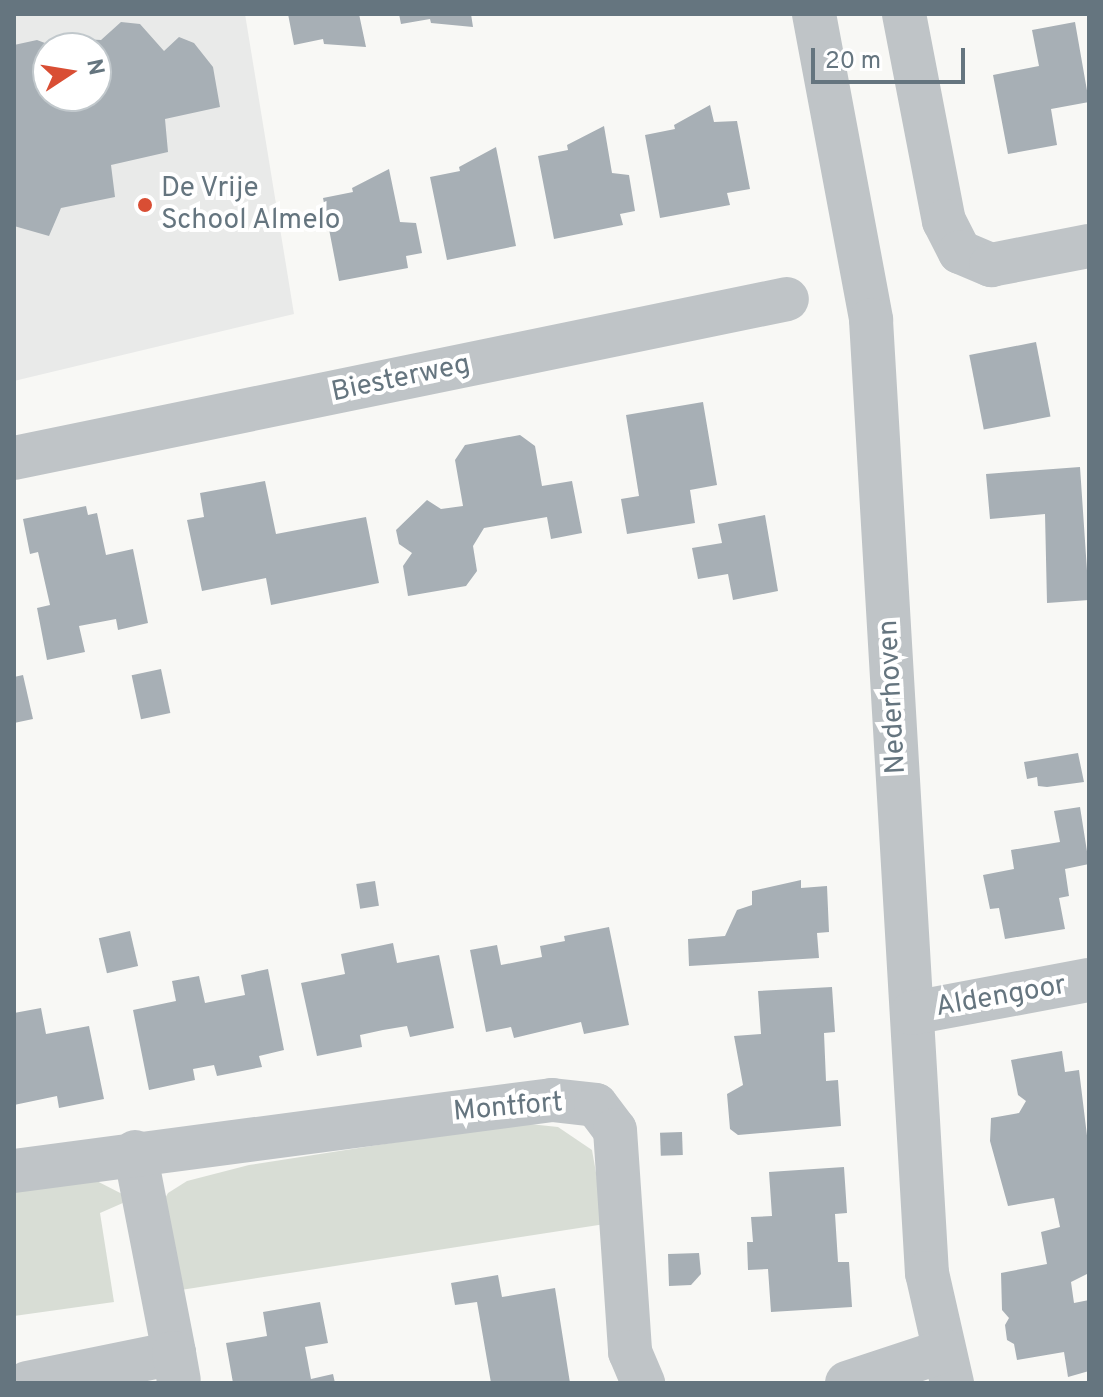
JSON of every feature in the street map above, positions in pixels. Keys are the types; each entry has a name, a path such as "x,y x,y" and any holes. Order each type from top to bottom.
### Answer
{"street":[{"name":"Nederhoven","path":"814,14 871,320 927,1273 948,1367"},
{"path":"904,14 944,221 960,252 991,265 1089,246"},
{"name":"Biesterweg","path":"14,458 787,299"},
{"name":"Aldengoor","path":"912,1013 1089,980"},
{"name":"Montfort","path":"14,1171 135,1152 552,1100 596,1105 615,1130 630,1352 643,1383"},
{"path":"27,1383 177,1368 135,1152"},
{"path":"847,1383 948,1367"}],"shaded area":[{"name":"De Vrije School Almelo","path":"14,14 245,14 294,314 14,381"},
{"path":"520,1123 558,1127 592,1150 605,1224 168,1292 159,1209 168,1193 187,1181 249,1165"},
{"path":"83,1174 132,1199 100,1213 114,1302 14,1316 14,1188"}],"building":[{"path":"288,14 359,14 366,47 324,44 323,39 294,45"},
{"path":"399,14 471,14 473,27 431,23 430,19 401,24"},
{"path":"121,22 140,24 164,51 179,37 194,43 213,67 220,107 165,119 168,152 111,165 115,197 61,208 49,236 14,226 14,45 32,41 32,112 112,112 110,32"},
{"path":"1075,22 1089,102 1051,109 1057,145 1008,154 993,75 1039,66 1032,30"},
{"path":"710,105 714,122 737,121 750,189 727,193 730,205 660,218 645,135 675,129 674,125"},
{"path":"604,126 612,173 629,175 635,211 620,214 623,225 554,239 538,156 568,150 567,145"},
{"path":"496,147 516,246 447,260 430,177 460,171 459,167"},
{"path":"389,169 400,222 416,223 422,253 406,256 408,268 339,281 323,198 353,192 352,188"},
{"path":"1036,342 1051,417 984,430 969,355"},
{"path":"703,402 717,485 690,490 695,523 627,534 621,499 639,496 626,415"},
{"path":"520,435 535,446 542,486 572,481 582,533 551,539 547,517 484,528 473,546 477,571 466,586 408,596 403,566 412,553 399,544 396,530 427,500 441,509 463,506 455,460 465,445"},
{"path":"1080,467 1089,600 1047,603 1045,514 990,519 986,474"},
{"path":"265,481 276,534 366,517 379,583 271,605 266,578 202,591 187,520 204,517 200,493"},
{"path":"86,506 88,515 97,513 106,555 133,549 148,623 118,630 116,619 79,626 85,652 47,660 37,608 50,605 38,552 30,554 23,519"},
{"path":"765,515 778,591 733,600 728,574 698,579 692,548 722,543 718,524"},
{"path":"161,669 170,713 141,719 132,675"},
{"path":"23,675 33,719 14,723 14,677"},
{"path":"1078,753 1084,782 1047,787 1038,786 1037,777 1027,779 1024,762"},
{"path":"1080,807 1089,864 1065,869 1069,896 1059,898 1065,929 1005,939 999,908 990,909 983,875 1014,869 1011,850 1060,842 1054,811"},
{"path":"801,880 801,888 827,886 829,932 817,933 819,958 689,966 688,939 725,936 737,910 752,905 752,891"},
{"path":"375,881 379,906 360,909 356,884"},
{"path":"609,927 629,1025 584,1034 581,1022 514,1038 511,1027 486,1032 470,950 497,945 501,965 542,957 540,946 565,941 564,936"},
{"path":"130,931 138,966 107,973 99,938"},
{"path":"393,943 397,963 439,955 454,1028 410,1037 407,1026 383,1030 360,1035 362,1047 317,1056 301,983 345,974 341,954"},
{"path":"268,969 284,1050 259,1056 262,1067 217,1076 214,1065 193,1069 195,1080 149,1090 133,1010 176,1001 172,981 199,976 205,1003 245,995 241,975"},
{"path":"832,987 835,1032 824,1033 826,1081 838,1080 841,1126 738,1135 730,1129 727,1094 743,1085 734,1036 761,1034 758,991"},
{"path":"41,1008 46,1034 89,1026 104,1099 59,1108 57,1096 14,1105 14,1013"},
{"path":"1062,1051 1065,1072 1079,1070 1089,1152 1089,1273 1071,1282 1074,1303 1089,1300 1089,1371 1068,1377 1064,1352 1017,1360 1014,1344 1007,1340 1005,1325 1009,1318 1002,1310 1001,1273 1047,1264 1041,1232 1060,1227 1054,1198 1008,1206 990,1141 991,1118 1019,1113 1026,1101 1018,1095 1011,1060"},
{"path":"682,1132 683,1155 661,1156 660,1133"},
{"path":"844,1167 847,1213 835,1214 838,1262 849,1262 852,1307 771,1312 768,1269 748,1270 747,1242 753,1242 751,1217 772,1216 769,1172"},
{"path":"699,1253 701,1274 691,1285 669,1286 668,1254"},
{"path":"498,1275 502,1297 555,1288 570,1383 491,1383 477,1302 455,1305 451,1283"},
{"path":"320,1302 328,1343 305,1347 311,1379 333,1374 335,1383 233,1383 226,1343 267,1336 263,1312"}],"place":[{"name":"De Vrije School Almelo","path":"145,205"}]}
